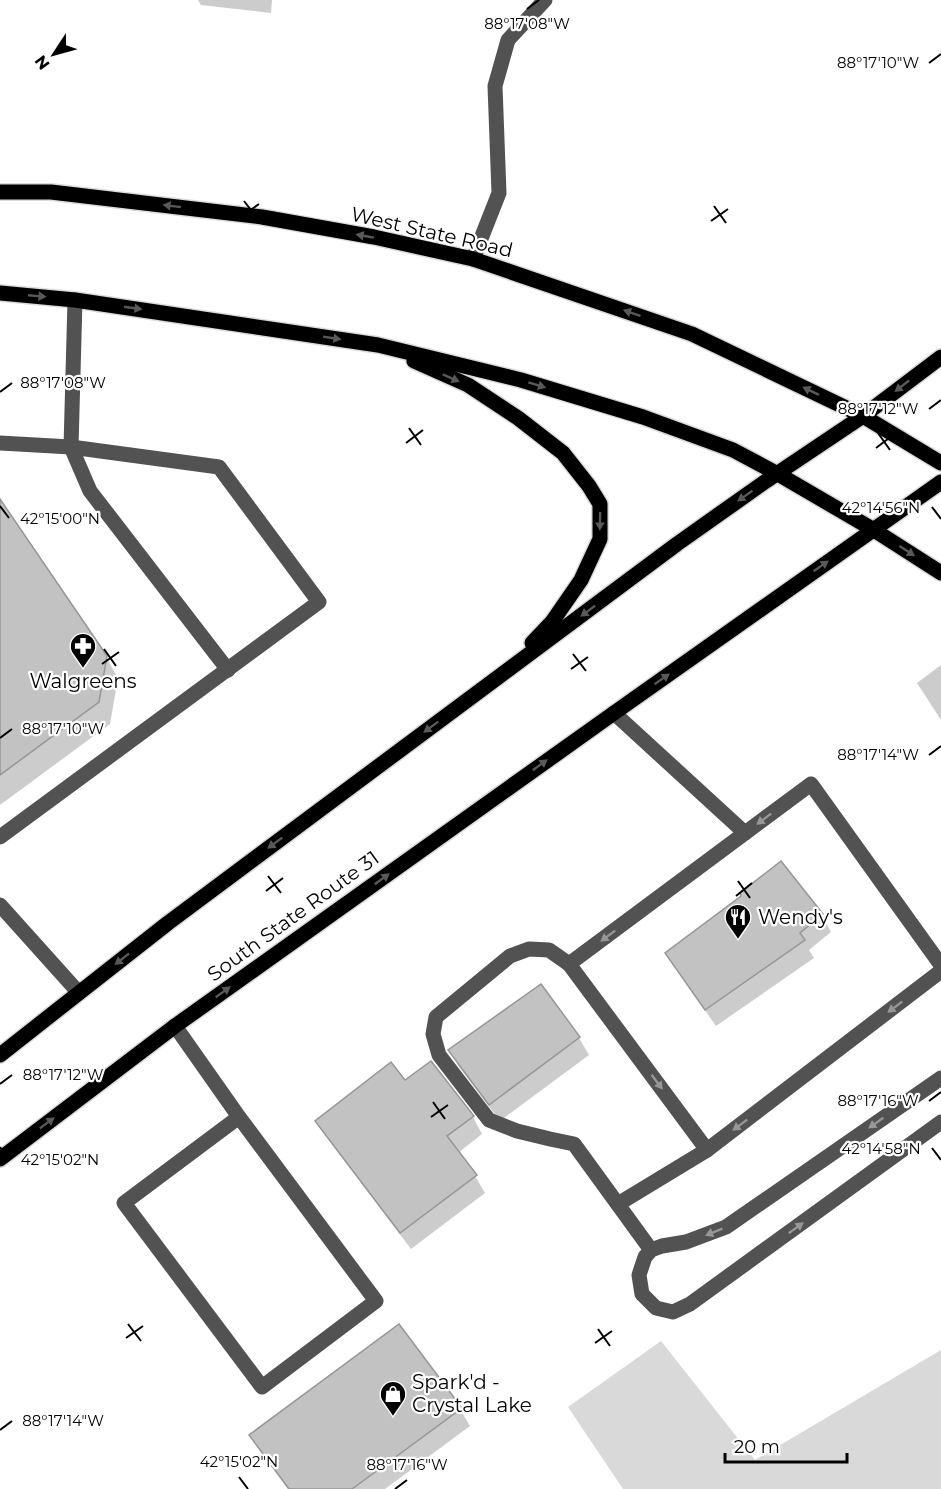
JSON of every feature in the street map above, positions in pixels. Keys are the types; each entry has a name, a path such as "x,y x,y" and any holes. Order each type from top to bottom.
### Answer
{"main road":[{"name":"West State Road","path":"0,192 51,192 262,217 374,237 473,259 692,334 863,416 941,463"},
{"path":"0,293 75,300 378,345 521,380 643,417 733,450 874,530 941,573"},
{"path":"378,345 468,385 518,418 563,453 600,504 600,539 581,580 552,622 506,672"},
{"path":"0,1055 168,923 677,544 863,416 941,357"},
{"name":"South State Route 31","path":"0,1158 175,1026 614,712 941,482"}],"lane":[{"path":"473,259 499,193 495,86 508,40 545,0"},
{"path":"75,300 71,447 90,491 228,670"},
{"path":"0,443 71,447 219,467 319,602 0,837"},
{"path":"614,712 745,833"},
{"path":"569,964 811,784 941,965"},
{"path":"0,904 79,993"},
{"path":"651,1250 574,1144 517,1131 489,1120 439,1054 433,1034 436,1017 510,956 529,949 549,950 569,964 707,1150"},
{"path":"618,1204 707,1150 941,971"},
{"path":"175,1026 239,1117 376,1301 262,1387 124,1203 239,1117"},
{"path":"941,1078 726,1227 686,1242 651,1250 645,1257 639,1275 642,1294 656,1308 673,1312 690,1304 941,1122"}],"shaded area":[{"path":"661,1341 755,1460 941,1350 941,1489 623,1489 568,1407"}],"building":[{"path":"0,499 107,656 99,702 0,775"},
{"path":"781,861 823,914 800,933 805,940 705,1010 665,953 741,896 740,893"},
{"path":"541,984 580,1037 489,1105 448,1050"},
{"path":"431,1061 474,1116 447,1136 477,1175 400,1233 315,1121 391,1062 405,1080"},
{"path":"399,1324 462,1408 352,1489 289,1489 249,1435"}],"place":[{"name":"Walgreens","path":"83,669"},
{"name":"Wendy's","path":"738,940"},
{"name":"Spark'd - Crystal Lake","path":"393,1417"}]}
